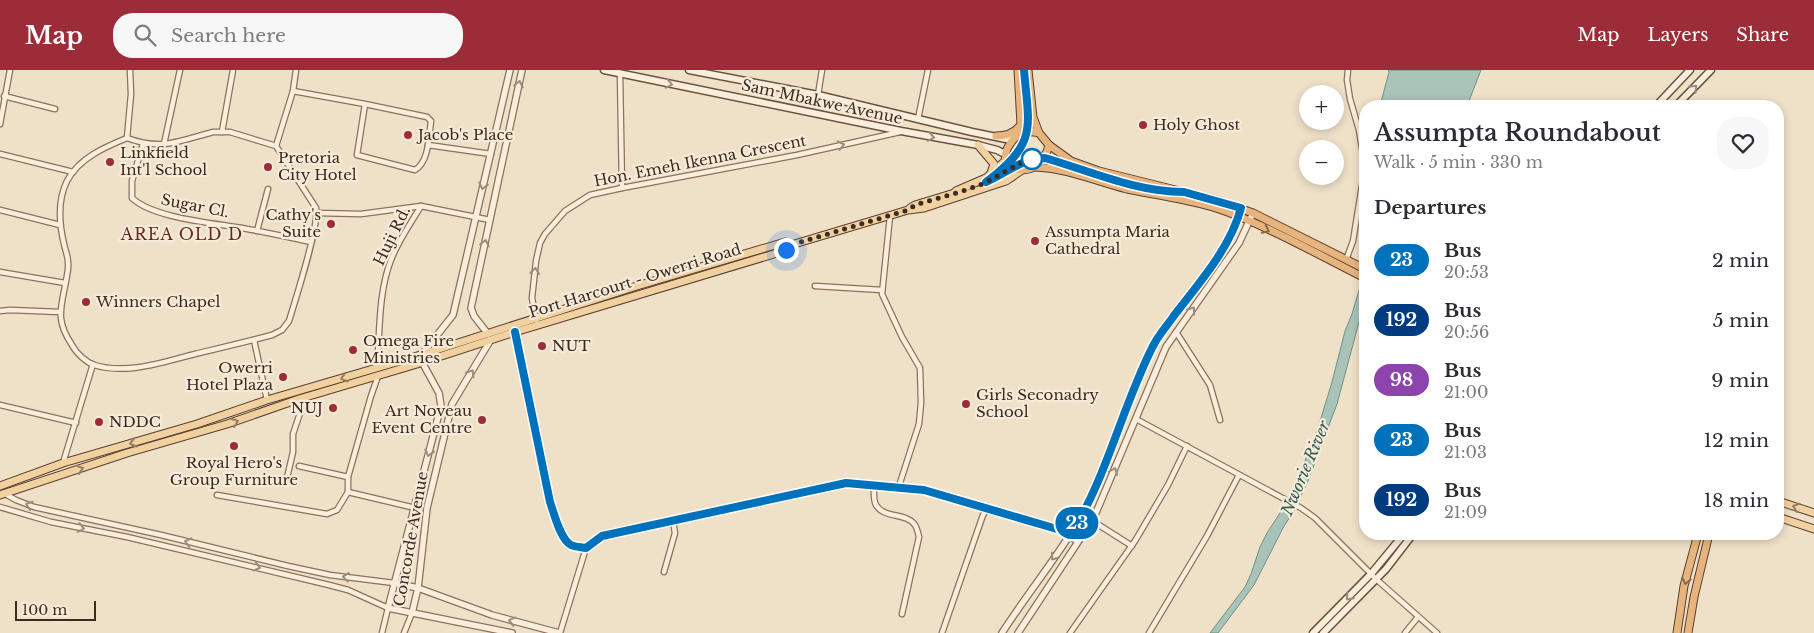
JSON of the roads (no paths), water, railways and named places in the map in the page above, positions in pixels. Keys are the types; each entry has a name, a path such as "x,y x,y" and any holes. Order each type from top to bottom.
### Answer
{"highway":[{"path":"1018,70 1021,125 1005,157 1010,166 1022,170 1034,167 1065,170 1126,188 1193,202 1250,222 1359,267"},
{"path":"1028,70 1033,117 1039,133 1049,145 1071,161 1130,180 1184,192 1241,208 1349,264 1359,273"},
{"path":"996,136 1005,136 1017,129 1020,123 1020,114"},
{"path":"1015,137 1030,132 1039,133"},
{"path":"1034,167 1045,157 1049,145"},
{"path":"1677,633 1684,586 1696,540"},
{"path":"1688,633 1708,540"}],"main road":[{"name":"Sam Mbakwe Avenue","path":"604,70 901,132 997,150 1005,157"},
{"name":"Sam Mbakwe Avenue","path":"689,70 712,72 818,95 964,131 1006,139 1015,137"},
{"path":"947,194 968,189 987,179 1013,159 1021,148 1026,136 1029,120 1024,70"},
{"path":"1662,100 1690,70"},
{"path":"1682,100 1711,70"},
{"path":"978,146 994,164 987,179"},
{"path":"987,179 1005,157"},
{"path":"908,210 915,205 1002,175 1020,162 1034,158 1045,158 1123,183 1184,192"},
{"path":"908,210 924,208 1006,181 1022,170"},
{"name":"Port Harcourt - Owerri Road","path":"2,494 126,453 228,424 299,399 422,362 536,322 767,251 786,250 791,245 908,210"},
{"name":"Port Harcourt - Owerri Road","path":"0,486 63,463 178,430 267,400 422,354 515,332 536,322"},
{"path":"377,367 378,376"},
{"path":"178,430 181,438"},
{"path":"1784,502 1814,513"},
{"path":"1784,519 1814,529"},
{"path":"1313,633 1374,577 1400,540"},
{"path":"1324,633 1408,540"}],"street":[{"path":"0,124 10,70"},
{"path":"127,138 131,94 130,70"},
{"path":"164,144 180,70"},
{"path":"222,132 233,70"},
{"path":"276,146 293,91 296,70"},
{"path":"422,354 452,318 510,70"},
{"path":"489,338 474,316 471,308 522,70"},
{"path":"818,95 822,70"},
{"path":"918,119 928,70"},
{"path":"1348,70 1347,80 1350,99 1359,130"},
{"path":"620,74 622,188"},
{"path":"293,91 365,104 427,117 430,121 428,145 422,164 415,170 357,155 365,104"},
{"path":"4,96 55,109"},
{"path":"213,132 222,132 245,136 276,146 316,208 317,213 289,321 282,330 254,340 134,368 115,368 93,364 74,349 66,337 61,323 60,312 68,264 60,225 62,193 73,172 90,156 107,146 127,138 144,144 174,144 213,132"},
{"name":"Hon. Emeh Ikenna Crescent","path":"536,322 532,298 540,243 545,234 565,211 590,195 797,155 901,132"},
{"name":"Sugar Cl.","path":"144,144 132,182 132,198 139,205 181,217 311,242"},
{"path":"428,145 491,154"},
{"path":"0,154 73,172"},
{"path":"257,231 268,189"},
{"path":"1349,264 1359,204"},
{"path":"317,213 361,214 421,206 490,220"},
{"name":"Huji Rd.","path":"377,367 382,298 387,272 391,259 421,206"},
{"path":"1002,633 1070,536 1086,508 1099,482 1153,346 1220,253 1238,218 1241,208"},
{"path":"0,210 60,225"},
{"path":"1018,633 1091,520 1104,494 1166,347 1234,251 1253,213"},
{"path":"890,215 882,294 902,337 920,368 921,403 919,424 899,486"},
{"path":"0,272 65,283"},
{"path":"815,286 882,290"},
{"path":"0,311 60,312"},
{"path":"1174,317 1182,323"},
{"path":"515,332 550,502 557,524 565,540 570,545 586,548"},
{"path":"1176,332 1210,385 1220,420"},
{"name":"Concorde Avenue","path":"404,633 412,613 418,588 427,508 452,404 489,338"},
{"path":"254,340 267,400"},
{"name":"Concorde Avenue","path":"382,633 441,406 439,393 422,362"},
{"path":"63,463 93,364"},
{"path":"217,495 327,514 336,510 348,492 348,477 378,376"},
{"path":"286,482 292,452 292,439 300,414 299,399"},
{"path":"0,405 76,423"},
{"path":"1136,418 1301,508 1333,535 1374,577 1437,633"},
{"path":"1070,633 1132,546 1168,485 1187,446"},
{"path":"299,466 348,477"},
{"path":"1149,633 1207,536 1239,475"},
{"path":"0,486 2,494 34,507 330,575 418,588 492,615 560,633 586,548 602,536 846,483 899,486 924,490 1057,529 1078,542"},
{"path":"874,485 875,503 877,506 889,514 909,520 914,524 919,537 902,614"},
{"path":"348,492 415,508"},
{"path":"0,507 51,522 127,537 329,585 348,590 388,608 512,633"},
{"path":"942,633 983,515 988,508"},
{"path":"1091,520 1132,546"},
{"path":"664,572 675,533 673,521"},
{"path":"1405,633 1418,617"}],"water":[{"path":"1388,70 1481,70 1469,100 1382,100"},
{"name":"Nworie River","path":"1359,290 1359,322 1337,404 1308,481 1254,585 1218,633 1210,633 1245,587 1267,533 1291,496 1318,428 1345,331"}],"place":[{"name":"Holy Ghost","path":"1143,125"},
{"name":"Jacob's Place","path":"408,135"},
{"name":"Linkfield Int'l School","path":"110,162"},
{"name":"Pretoria City Hotel","path":"268,167"},
{"name":"Cathy's Suite","path":"331,224"},
{"name":"Assumpta Maria Cathedral","path":"1035,241"},
{"name":"Winners Chapel","path":"86,302"},
{"name":"NUT","path":"542,346"},
{"name":"Omega Fire Ministries","path":"353,350"},
{"name":"Owerri Hotel Plaza","path":"283,377"},
{"name":"Girls Seconadry School","path":"966,404"},
{"name":"NUJ","path":"333,408"},
{"name":"Art Noveau Event Centre","path":"482,420"},
{"name":"NDDC","path":"99,422"},
{"name":"Royal Hero's Group Furniture","path":"234,446"}],"district":[{"name":"AREA OLD D","path":"182,234"}]}
